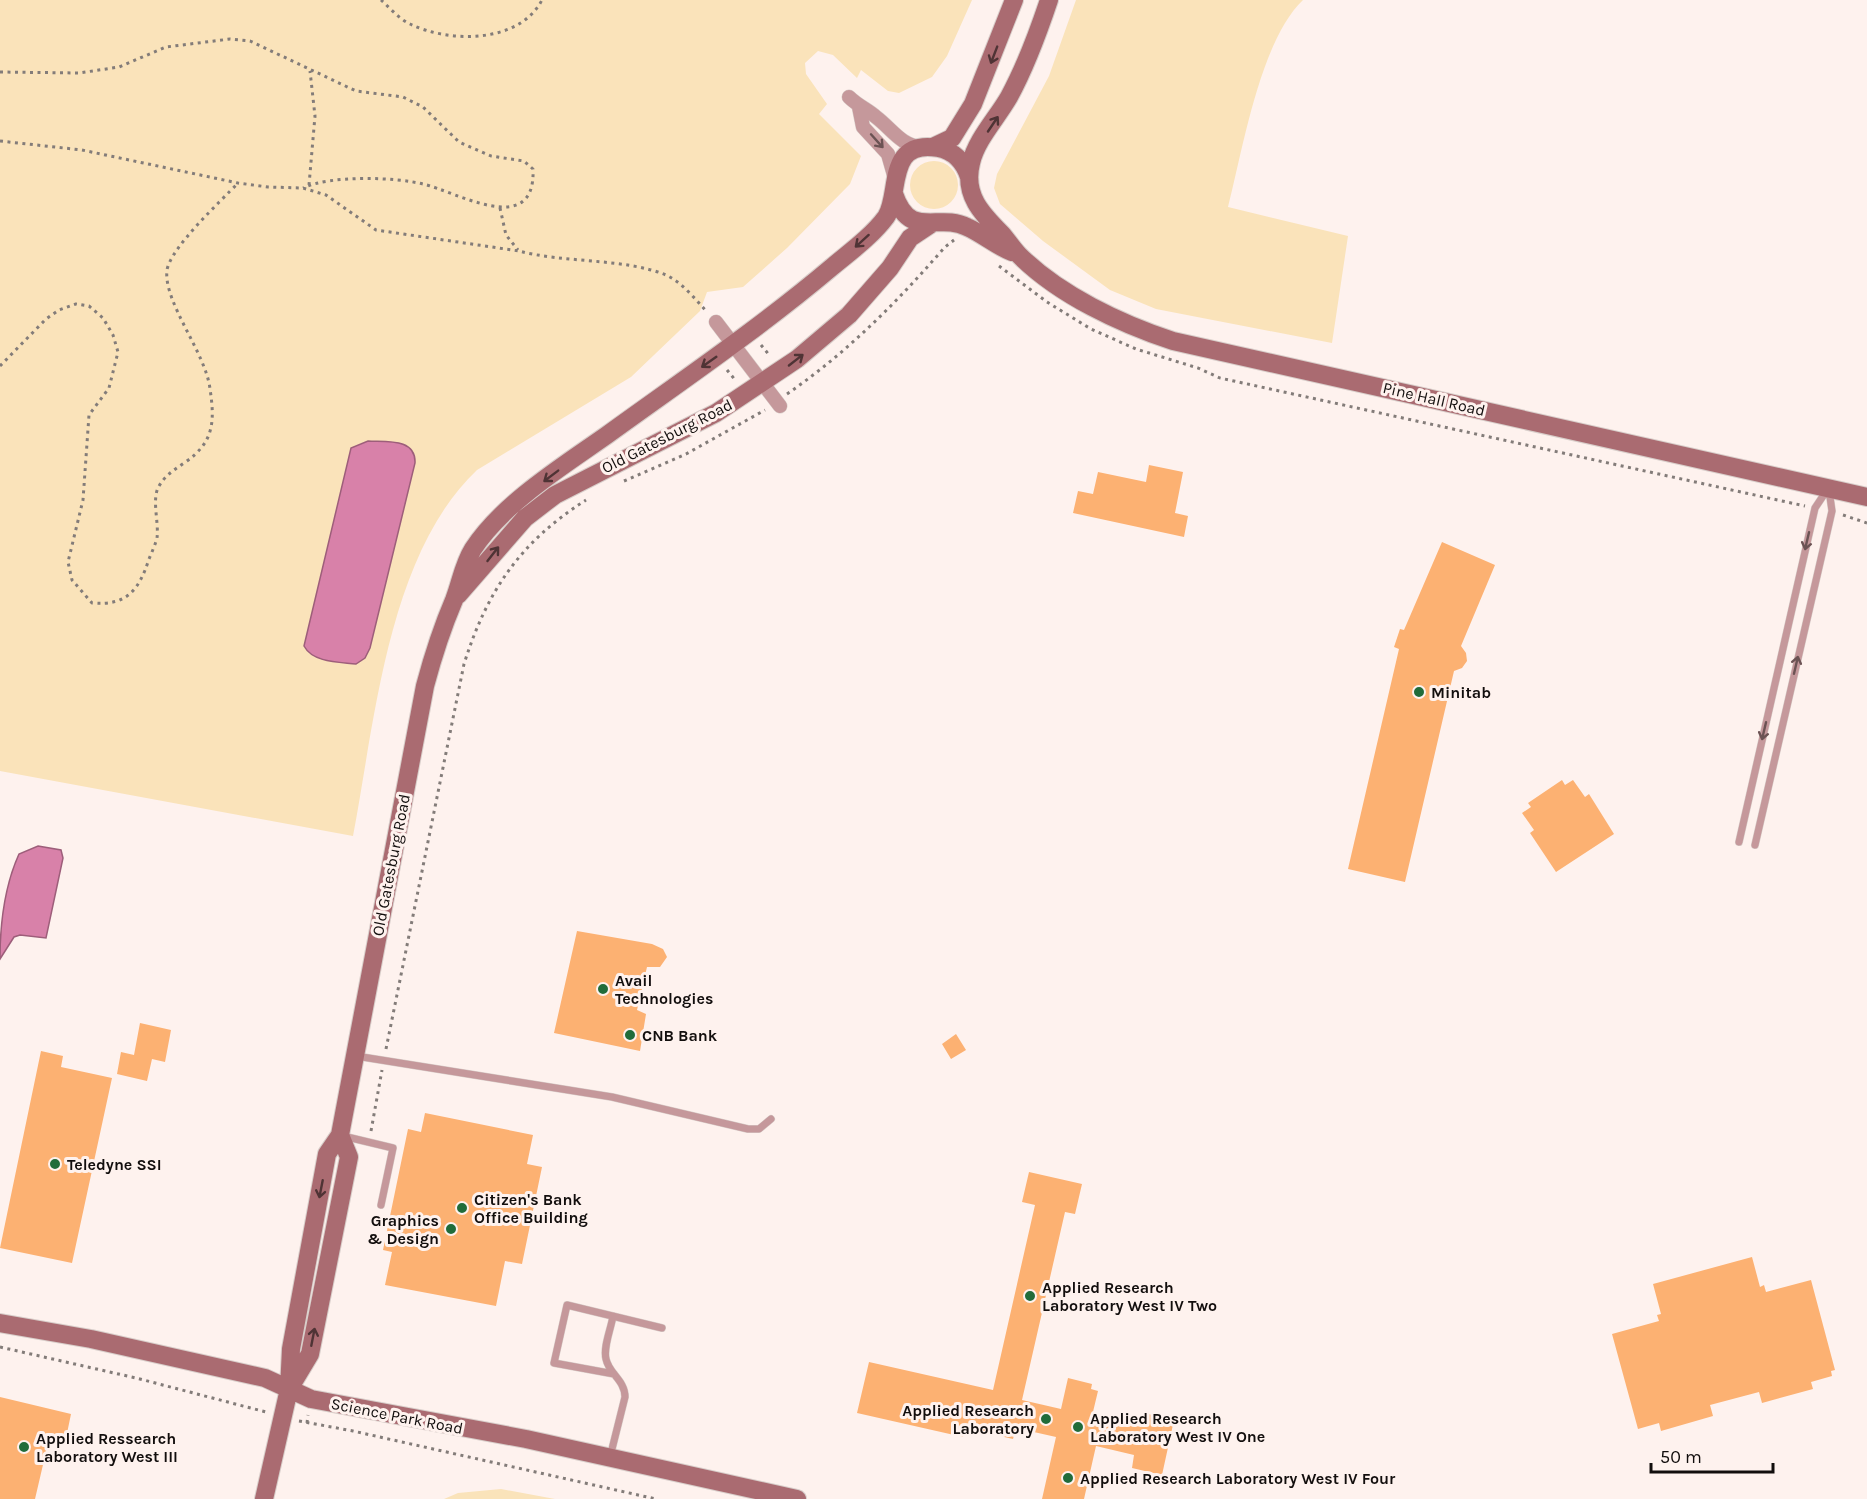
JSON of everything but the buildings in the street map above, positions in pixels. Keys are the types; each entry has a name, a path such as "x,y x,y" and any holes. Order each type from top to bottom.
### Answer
{"street":[{"path":"894,194 894,175 905,158 952,138 973,104 1014,0"},
{"name":"Old Gatesburg Road","path":"454,598 510,534 555,495 574,483 684,431 763,384 849,315 890,268 910,238 963,209 968,198 973,156 999,115 1023,69 1049,0"},
{"name":"Pine Hall Road","path":"894,175 888,154 863,127 854,102 876,116 901,141 956,156 970,181 975,204 1019,255 1095,308 1141,330 1173,341 1867,497"},
{"name":"Pine Hall Road","path":"894,194 907,216 937,224 968,227 1000,248 1019,255"},
{"name":"Old Gatesburg Road","path":"264,1499 289,1389 291,1349 327,1154 340,1135 425,686 440,633 462,571 474,548 516,504 550,476 792,300 877,227 891,209 894,194"},
{"path":"716,322 779,402"},
{"name":"Science Park Road","path":"0,1323 91,1339 265,1378 311,1399 610,1457 797,1499"}],"lane":[{"path":"1739,842 1815,508 1829,488"},
{"path":"1755,845 1832,512 1829,488"},
{"path":"355,1055 612,1097 748,1129 759,1129 771,1119"},
{"path":"340,1135 393,1148 381,1206"},
{"path":"614,1374 554,1363 567,1305 662,1328"},
{"path":"610,1457 625,1397 625,1388 614,1374 605,1354 614,1316"}],"path":[{"path":"381,0 407,23 436,34 478,36 512,29 536,11 542,0"},
{"path":"0,72 79,73 109,68 166,47 230,39 250,41 356,91 404,98 423,107 459,142 491,156 524,161 533,169 534,182 524,198 514,205 500,208 481,205 423,184 347,180 309,185 303,188"},
{"path":"309,185 315,116 310,70"},
{"path":"0,141 82,150 238,183 303,188 326,195 376,230 539,256 646,270 666,275 685,287 716,322"},
{"path":"0,366 46,319 59,310 76,304 89,306 103,318 113,335 117,352 109,388 89,415 83,500 68,562 72,580 92,603 109,604 124,598 141,584 157,538 157,490 168,474 200,453 213,428 210,386 191,335 170,293 167,270 174,253 238,183"},
{"path":"500,208 506,235 519,251"},
{"path":"617,484 711,441 779,402 851,345 900,299 945,247 959,239"},
{"path":"999,265 1047,302 1091,329 1136,349 1198,368 1220,378 1815,508"},
{"path":"756,338 777,364"},
{"path":"720,361 742,388"},
{"path":"386,1052 464,664 477,622 497,585 517,557 559,518 591,497"},
{"path":"1832,512 1867,523"},
{"path":"371,1131 383,1068"},
{"path":"0,1347 136,1378 265,1412"},
{"path":"307,1423 353,1431 656,1499"}],"shaded area":[{"path":"0,0 972,0 947,56 932,77 899,93 888,91 861,70 857,78 833,55 818,51 805,63 806,74 827,104 819,114 861,156 850,184 787,248 743,287 707,292 700,311 631,377 477,470 447,505 423,546 404,592 390,641 378,692 353,836 0,771"},
{"path":"1076,0 1303,0 1288,18 1264,68 1228,207 1348,236 1332,343 1156,309 1110,290 1043,241 1000,204 994,188 997,174 1049,76"},
{"path":"929,161 939,161 951,168 958,180 958,190 951,202 939,209 929,209 914,198 910,190 910,180 921,165"},
{"path":"368,441 406,445 414,455 415,463 370,648 365,658 356,664 335,662 314,656 304,646 351,448"},
{"path":"38,846 61,850 63,858 46,938 20,935 14,937 0,959 4,905 14,866 19,854"},
{"path":"501,1489 555,1499 444,1499 458,1493"}],"place":[{"name":"Minitab","path":"1419,692"},
{"name":"Avail Technologies","path":"603,989"},
{"name":"CNB Bank","path":"630,1035"},
{"name":"Teledyne SSI","path":"55,1164"},
{"name":"Citizen's Bank Office Building","path":"462,1208"},
{"name":"Graphics & Design","path":"451,1229"},
{"name":"Applied Research Laboratory West IV Two","path":"1030,1296"},
{"name":"Applied Research Laboratory","path":"1046,1419"},
{"name":"Applied Research Laboratory West IV One","path":"1078,1427"},
{"name":"Applied Ressearch Laboratory West III","path":"24,1447"},
{"name":"Applied Research Laboratory West IV Four","path":"1068,1478"}]}
